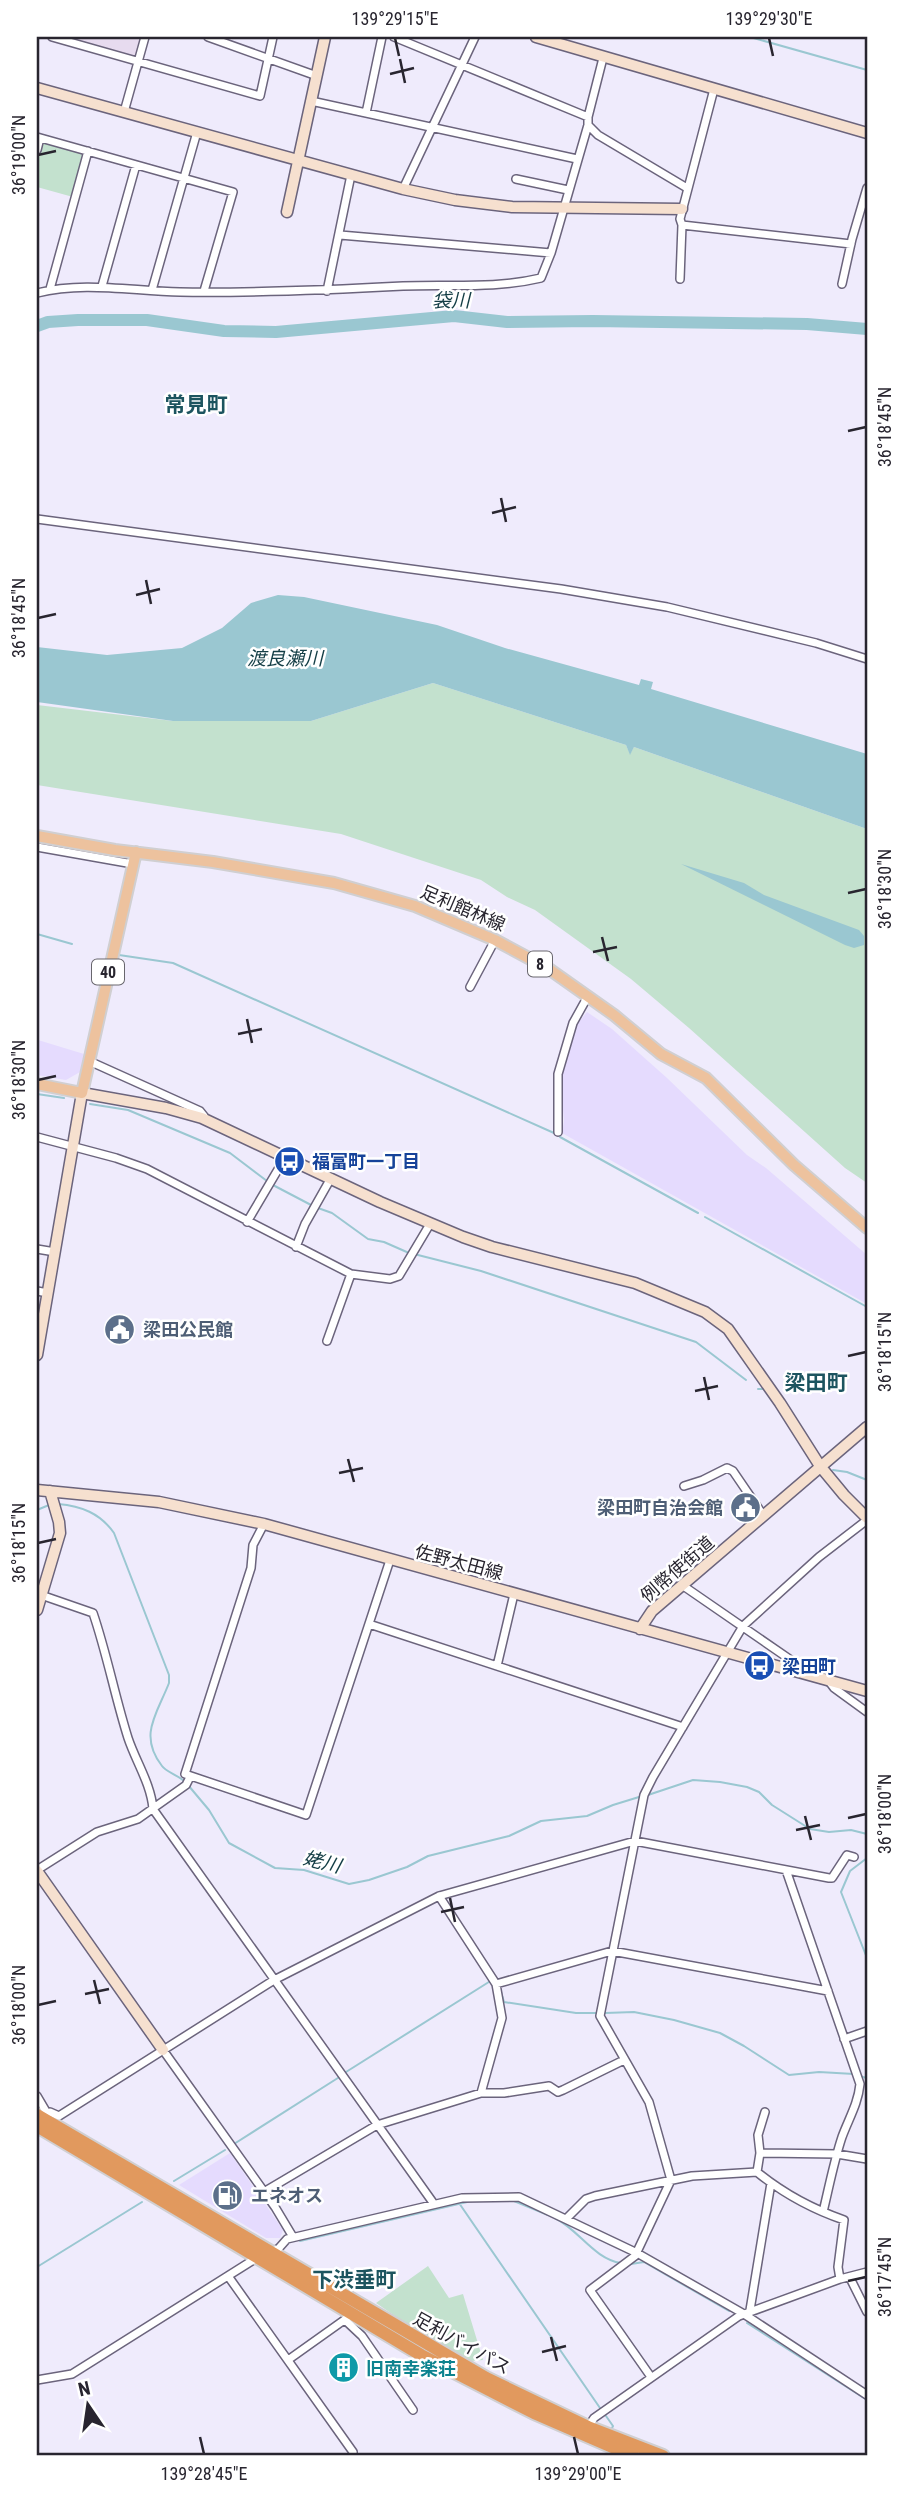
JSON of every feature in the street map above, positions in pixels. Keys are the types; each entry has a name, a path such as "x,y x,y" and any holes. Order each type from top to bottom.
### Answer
{"highway":[{"name":"足利バイパス","path":"41,2118 486,2378 588,2427 663,2456"},
{"name":"足利バイパス","path":"41,2118 347,2317 478,2386 570,2430 633,2456"}],"main road":[{"name":"足利館林線","path":"37,835 334,883 415,906 495,940 549,969 661,1054 698,1073 714,1085 785,1157 867,1228"},
{"name":"40","path":"82,1093 136,852"},
{"path":"37,1084 82,1093"}],"street":[{"path":"52,37 260,96 273,37"},
{"path":"124,112 145,37"},
{"path":"208,37 317,76"},
{"path":"287,212 325,37"},
{"path":"366,113 382,37"},
{"path":"394,37 588,121 598,135 687,188"},
{"path":"403,189 475,37"},
{"path":"536,37 867,132"},
{"path":"37,293 73,286 204,292 327,291 488,285 535,280 543,276 551,253 603,58"},
{"path":"37,88 403,189 483,204 682,209"},
{"path":"680,279 680,219 714,89"},
{"path":"311,101 577,159"},
{"path":"152,290 197,132"},
{"path":"37,150 38,137 233,192 204,292"},
{"path":"50,289 88,152"},
{"path":"102,286 136,165"},
{"path":"327,291 351,175"},
{"path":"516,179 568,190"},
{"path":"842,284 867,188"},
{"path":"682,225 851,244"},
{"path":"340,235 551,253"},
{"path":"37,519 573,591 667,607 816,643 867,659"},
{"path":"37,846 133,864"},
{"path":"470,987 495,940"},
{"path":"558,1132 558,1074 573,1023 588,996"},
{"path":"89,1060 200,1111 204,1116 202,1118"},
{"path":"37,1355 42,1292 55,1252 82,1093 166,1108 202,1118 430,1224 492,1247 635,1283 687,1303 712,1316 728,1329 739,1343 820,1466 867,1519 743,1626 644,1794 600,2016 649,2102 671,2180 637,2253 590,2290 651,2377"},
{"path":"37,1137 73,1145 147,1169 351,1274 390,1279 399,1276 430,1224"},
{"path":"247,1222 286,1156"},
{"path":"296,1247 304,1224 331,1178"},
{"path":"37,1249 55,1252"},
{"path":"327,1341 351,1274"},
{"name":"例幣使街道","path":"640,1629 652,1611 867,1427"},
{"path":"684,1486 727,1468 733,1471 763,1515"},
{"name":"佐野太田線","path":"37,1490 52,1499 159,1502 264,1524 867,1691"},
{"path":"37,1610 60,1533 52,1499"},
{"path":"264,1524 253,1545 251,1568 185,1774 306,1815 390,1560"},
{"path":"682,1585 801,1667 802,1673"},
{"path":"497,1666 514,1594"},
{"path":"41,1595 93,1613 129,1741 152,1794 153,1809 434,2204"},
{"path":"369,1624 683,1727"},
{"path":"828,1680 834,1688 867,1713"},
{"path":"190,1777 187,1785 138,1819 97,1832 37,1870 262,2193 275,2207 293,2237"},
{"path":"37,2096 41,2118 59,2116 274,1980 439,1896 635,1841 832,1878 847,1855 854,1857"},
{"path":"786,1870 860,2084 859,2097 837,2154 823,2213"},
{"path":"439,1896 496,1984 502,2018 481,2093"},
{"path":"496,1984 612,1951 828,1991"},
{"path":"844,2039 867,2031"},
{"path":"262,2193 377,2125 481,2093 504,2093 549,2085 558,2092 624,2060"},
{"path":"757,2172 760,2153 758,2135 765,2112"},
{"path":"760,2153 837,2154 867,2159"},
{"path":"566,2219 586,2199 692,2176 757,2172 788,2195 823,2213 844,2220 838,2267 840,2279"},
{"path":"747,2313 771,2183"},
{"path":"37,2381 72,2374 256,2257 271,2253 287,2239 462,2198 519,2197 637,2253 747,2313 867,2395"},
{"path":"588,2427 594,2418 651,2377 747,2313 840,2279 867,2272"},
{"path":"228,2276 353,2452"},
{"path":"850,2278 867,2312"},
{"path":"288,2360 347,2317 413,2410"}],"shaded area":[{"path":"62,37 142,37 137,55 133,57"},
{"path":"587,1012 612,1029 747,1155 766,1168 867,1255 867,1304 562,1133 563,1068 577,1024"},
{"path":"38,1040 84,1054 80,1072 66,1080 37,1075"},
{"path":"230,2153 283,2230 280,2238 266,2238 179,2185"}],"green space":[{"path":"46,142 80,152 84,157 73,197 37,187 37,161 41,146"},
{"path":"433,683 626,745 630,754 634,747 867,829 867,1183 845,1168 631,979 535,910 507,897 481,880 341,834 37,785 37,705 173,721 311,721"},
{"path":"428,2266 449,2298 463,2294 483,2360 471,2361 411,2327 376,2303"}],"water":[{"name":"渡良瀬川","path":"278,595 304,597 437,625 505,648 639,685 641,679 653,682 651,689 867,754 867,829 634,747 630,755 626,745 433,683 311,721 173,721 37,702 37,647 107,655 182,648 222,628 251,603"},
{"path":"681,864 744,883 764,895 859,930 864,936 864,945 854,948 845,945"}],"waterway":[{"path":"750,37 867,70"},
{"name":"袋川","path":"37,326 48,322 78,320 147,320 224,331 276,332 454,316 507,322 807,324 867,329"},
{"path":"37,934 72,944"},
{"path":"119,955 173,963 554,1133"},
{"path":"37,1094 64,1098"},
{"path":"90,1104 128,1110 230,1153 267,1181"},
{"path":"560,1137 698,1213"},
{"path":"271,1184 313,1206"},
{"path":"318,1208 332,1213 368,1239 384,1242 409,1253"},
{"path":"705,1217 867,1307"},
{"path":"414,1254 481,1271 696,1342 746,1380"},
{"path":"758,1389 763,1389"},
{"path":"833,1470 867,1480"},
{"name":"姥川","path":"58,1504 89,1512 103,1520 114,1533 169,1675 169,1683 152,1724 151,1744 164,1768 184,1781"},
{"name":"姥川","path":"37,1510 49,1505"},
{"name":"姥川","path":"648,1795 693,1780 720,1782 759,1792 772,1805 810,1829 829,1832 851,1830 867,1834"},
{"name":"姥川","path":"188,1785 209,1810 229,1843 275,1868 304,1870 349,1884 407,1867 428,1856 509,1836 541,1821 587,1816 639,1797"},
{"name":"姥川","path":"867,1858 850,1871 841,1892 867,1958"},
{"path":"346,2072 492,1980"},
{"path":"501,1992 504,2002 576,2013 599,2013"},
{"path":"605,2013 634,2012 720,2033 789,2075 819,2072 854,2074"},
{"path":"234,2144 341,2076"},
{"path":"859,2076 867,2078"},
{"path":"174,2181 225,2150"},
{"path":"476,2201 514,2201 548,2215"},
{"path":"37,2267 142,2202"},
{"path":"300,2241 467,2202"},
{"path":"459,2203 600,2408"},
{"path":"555,2218 603,2256 621,2263"},
{"path":"631,2264 644,2262 729,2311"},
{"path":"747,2323 867,2400"},
{"path":"606,2416 612,2428"}],"place":[{"name":"福富町一丁目","path":"289,1161"},
{"name":"梁田公民館","path":"120,1329"},
{"name":"梁田町自治会館","path":"746,1507"},
{"name":"梁田町","path":"759,1666"},
{"name":"エネオス","path":"228,2195"},
{"name":"旧南幸楽荘","path":"343,2368"}],"district":[{"name":"常見町","path":"196,405"},
{"name":"梁田町","path":"816,1383"},
{"name":"下渋垂町","path":"354,2280"}]}
